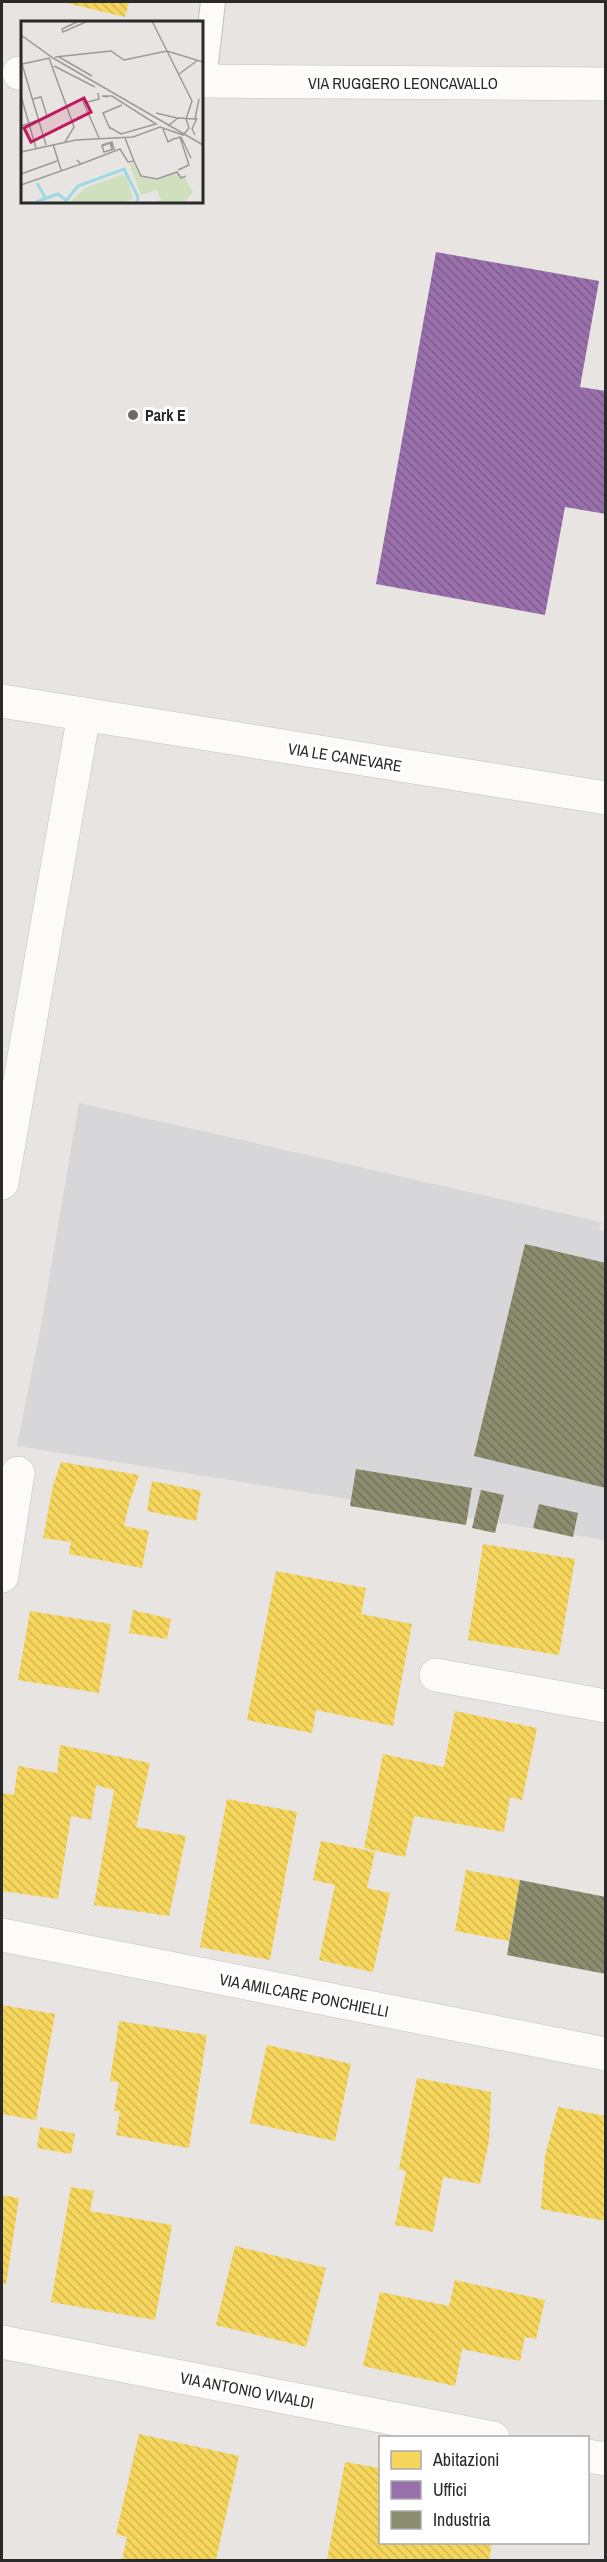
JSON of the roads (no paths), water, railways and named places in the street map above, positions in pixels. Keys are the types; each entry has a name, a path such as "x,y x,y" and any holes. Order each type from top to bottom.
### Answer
{"street":[{"name":"VIA RUGGERO LEONCAVALLO","path":"202,81 606,84"},
{"name":"VIA LE CANEVARE","path":"2,701 606,798"},
{"path":"2,1184 84,714"},
{"path":"2,1576 18,1473"},
{"path":"436,1675 606,1707"},
{"name":"VIA AMILCARE PONCHIELLI","path":"2,1935 606,2054"},
{"name":"VIA ANTONIO VIVALDI","path":"2,2342 483,2436"},
{"path":"589,2456 606,2459"}],"lane":[{"path":"202,81 213,2"}],"place":[{"name":"Park E","path":"133,415"}]}
